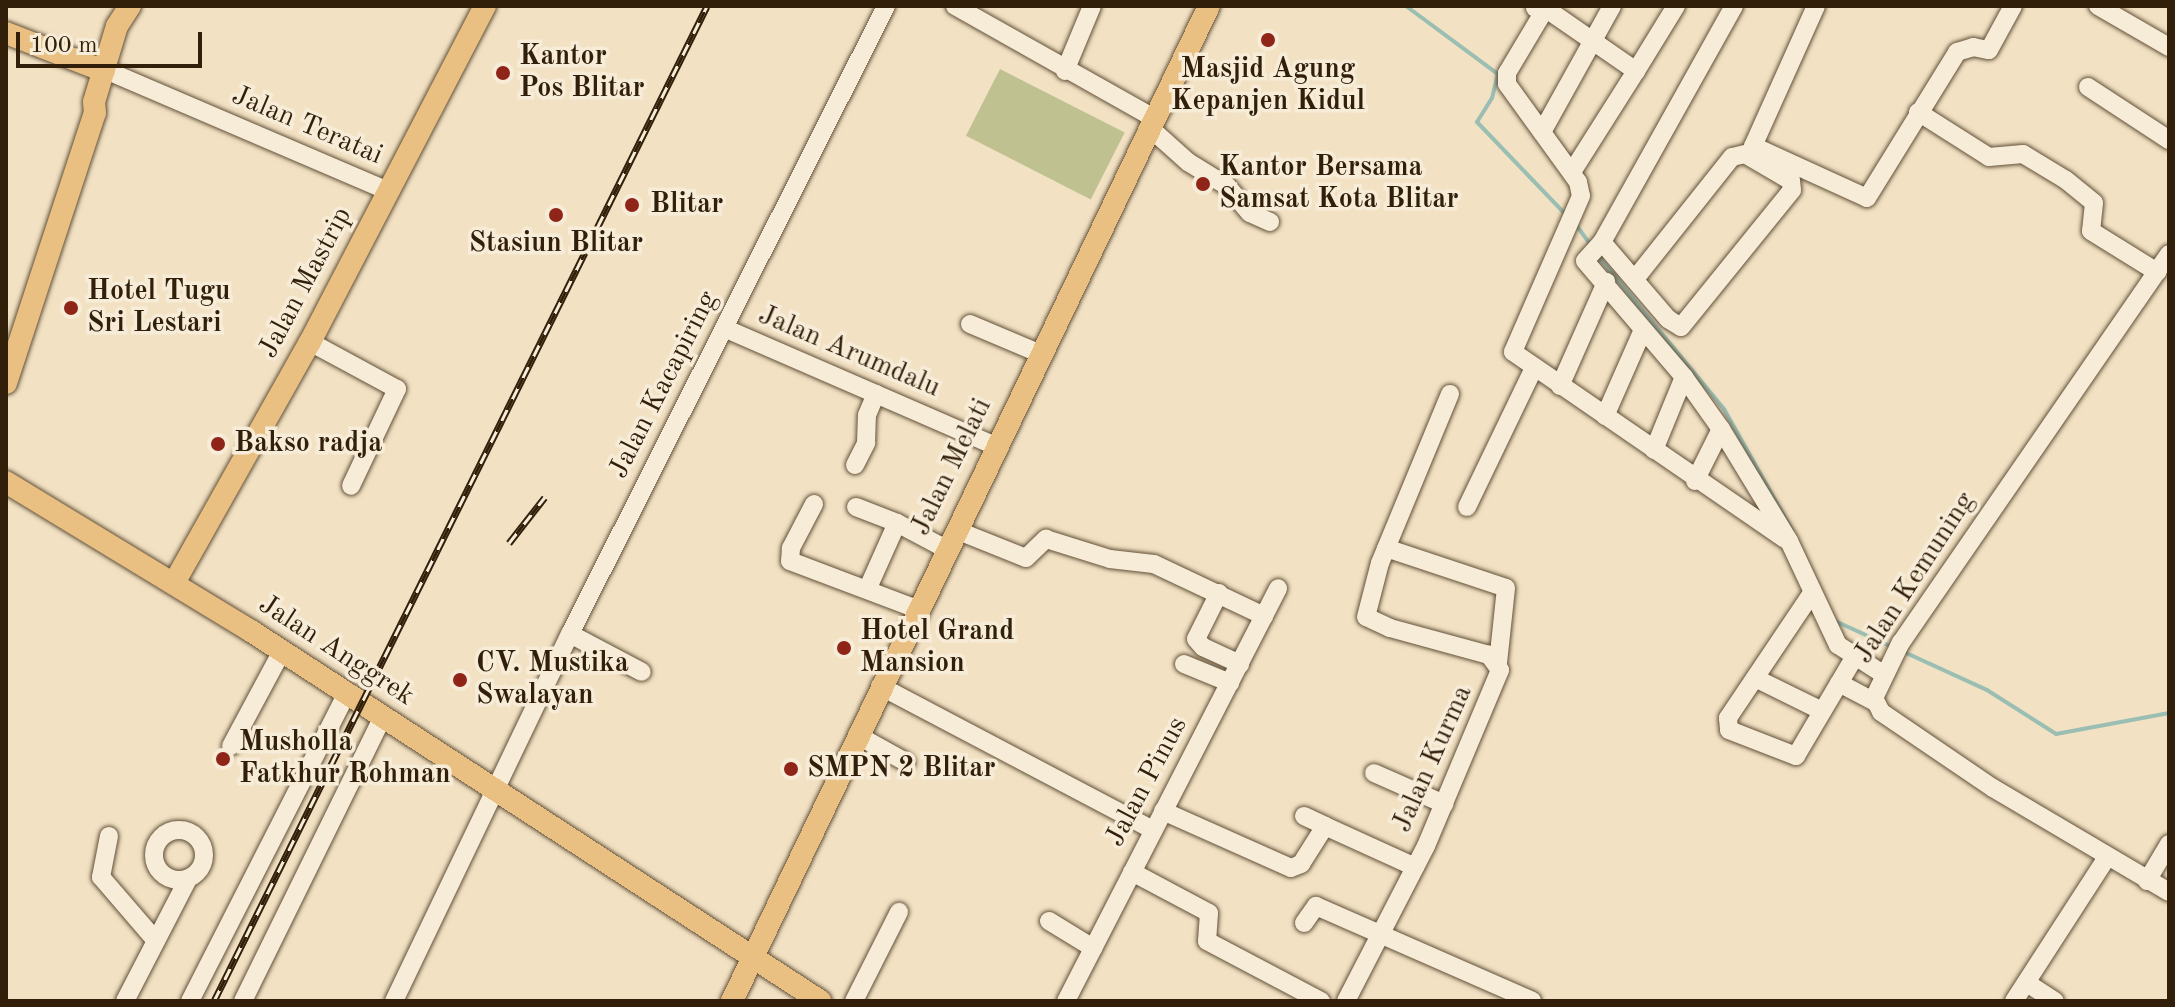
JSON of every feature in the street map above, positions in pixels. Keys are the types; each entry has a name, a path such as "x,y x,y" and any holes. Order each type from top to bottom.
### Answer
{"main road":[{"name":"Jalan Mastrip","path":"174,583 310,342 485,6"},
{"name":"Jalan Melati","path":"732,1001 750,955 1209,6"},
{"path":"6,383 109,73 117,26 128,11"},
{"path":"6,33 109,73"},
{"name":"Jalan Anggrek","path":"6,482 282,651 820,1001"}],"street":[{"name":"Jalan Kacapiring","path":"394,1001 570,634 886,6"},
{"path":"955,6 1152,123 1188,162 1227,186 1250,213 1270,222"},
{"path":"1065,71 1092,6"},
{"path":"1542,132 1612,6"},
{"path":"1572,172 1676,6"},
{"path":"1594,251 1734,6"},
{"path":"1816,6 1754,148 1867,198 1918,112 1961,48 1989,50 2013,6"},
{"path":"2098,6 2169,47"},
{"path":"1636,71 1542,7 1507,73 1511,95 1572,172 1580,188 1570,227 1514,345 1518,356 1534,368 1695,481 1789,541"},
{"name":"Jalan Teratai","path":"109,73 388,191"},
{"path":"2088,87 2169,140"},
{"path":"1918,112 1989,157 2023,154 2066,180 2094,203 2091,231 2157,272"},
{"path":"1570,227 1594,251 1635,279 1668,319 1685,326 1792,190 1791,181 1745,154 1732,157 1635,279"},
{"path":"1594,251 1606,282 1684,377 1721,429 1789,541 1838,645 1883,674"},
{"name":"Jalan Kemuning","path":"2169,254 1897,650 1883,674 1875,702 1881,712 2106,859 2169,892"},
{"path":"1560,386 1606,282"},
{"path":"970,324 1041,354"},
{"name":"Jalan Arumdalu","path":"724,328 876,394 992,454"},
{"path":"1605,416 1643,330"},
{"path":"310,342 397,389 351,486"},
{"path":"1467,507 1534,368"},
{"path":"1654,450 1684,377"},
{"path":"855,465 866,443 867,415 876,394"},
{"name":"Jalan Kurma","path":"1346,1001 1415,867 1491,700 1498,663 1489,655 1369,621 1370,597 1386,548 1450,394"},
{"path":"1695,481 1721,429"},
{"path":"814,504 791,548 790,561 917,609"},
{"path":"856,507 951,540 1026,558 1052,539 1110,559 1154,564 1264,616"},
{"path":"867,590 897,523"},
{"path":"1386,548 1506,588 1498,663"},
{"name":"Jalan Pinus","path":"1066,1001 1278,588"},
{"path":"1219,593 1196,639 1240,664"},
{"path":"1812,593 1728,718 1729,730 1794,756 1854,658"},
{"path":"570,634 642,672"},
{"path":"231,746 282,651"},
{"path":"1184,664 1230,683"},
{"path":"1755,678 1822,711"},
{"path":"1839,683 1875,702"},
{"path":"880,686 1153,830"},
{"path":"190,1001 347,693"},
{"path":"243,1001 383,717"},
{"path":"857,735 906,762"},
{"path":"1374,773 1444,804"},
{"path":"1163,811 1291,868 1301,864 1325,826"},
{"path":"1304,816 1415,867"},
{"path":"109,836 101,877 156,941"},
{"path":"2147,881 2169,844"},
{"path":"2014,1001 2106,859"},
{"path":"1132,872 1209,913 1207,941 1321,1001"},
{"path":"125,1001 187,881"},
{"path":"1304,923 1313,905 1532,1001"},
{"path":"854,1001 899,912"},
{"path":"1049,921 1093,948"},
{"path":"2027,983 2055,1001"}],"green space":[{"path":"1000,69 1125,133 1091,199 966,136"}],"waterway":[{"path":"1406,6 1498,74 1492,98 1477,122 1567,216"},
{"path":"1574,222 1592,247"},
{"path":"1597,255 1724,409 1792,530"},
{"path":"1835,621 1892,647"},
{"path":"1904,652 1987,690 2056,734 2169,713"}],"railway":[{"path":"214,1001 707,6"},
{"path":"509,543 545,497"}],"place":[{"name":"Masjid Agung Kepanjen Kidul","path":"1268,40"},
{"name":"Kantor Pos Blitar","path":"503,73"},
{"name":"Kantor Bersama Samsat Kota Blitar","path":"1203,184"},
{"name":"Blitar","path":"632,205"},
{"name":"Stasiun Blitar","path":"556,215"},
{"name":"Hotel Tugu Sri Lestari","path":"71,308"},
{"name":"Bakso radja","path":"218,444"},
{"name":"Hotel Grand Mansion","path":"844,648"},
{"name":"CV. Mustika Swalayan","path":"460,680"},
{"name":"Musholla Fatkhur Rohman","path":"223,759"},
{"name":"SMPN 2 Blitar","path":"791,769"}]}
